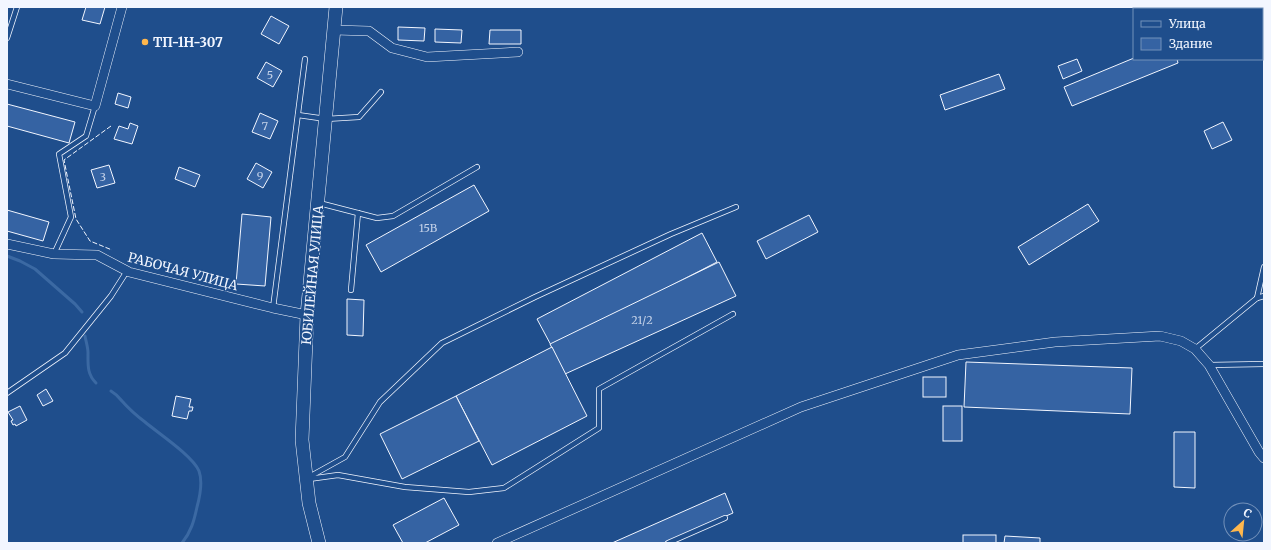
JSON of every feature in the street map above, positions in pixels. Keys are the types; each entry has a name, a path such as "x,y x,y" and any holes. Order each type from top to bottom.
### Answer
{"main road":[{"name":"ЮБИЛЕЙНАЯ УЛИЦА","path":"319,543 309,503 305,479 302,440 307,315 336,7"}],"street":[{"path":"7,84 95,106 122,7"},
{"path":"334,30 369,31 392,48 426,57 518,52"},
{"name":"РАБОЧАЯ УЛИЦА","path":"7,244 54,254 97,255 127,271 273,308 307,315"},
{"path":"500,543 802,408 958,355 1055,342 1160,336 1182,341 1195,349 1210,365 1259,452 1264,458"}],"lane":[{"path":"7,38 17,7"},
{"path":"273,308 305,59"},
{"path":"298,115 326,119 359,117 381,92"},
{"path":"54,254 71,217 59,154 86,136 95,106"},
{"path":"318,202 377,218 393,216 477,167"},
{"path":"305,479 345,457 380,402 442,343 535,297 671,234 736,207"},
{"path":"351,290 358,213"},
{"path":"1257,298 1264,267"},
{"path":"7,393 65,353 111,296 127,271"},
{"path":"1195,349 1257,298 1264,296"},
{"path":"305,479 338,475 405,487 469,492 504,488 599,428 598,390 733,314"},
{"path":"1210,365 1264,364"},
{"path":"668,543 725,518"}],"building":[{"path":"86,7 105,7 100,24 82,20"},
{"path":"271,16 289,26 279,44 261,34"},
{"path":"398,27 425,28 424,41 398,40"},
{"path":"435,29 462,30 461,43 435,42"},
{"path":"490,30 521,30 521,44 489,44"},
{"path":"1133,58 1133,60 1177,60 1178,63 1072,106 1064,87"},
{"path":"1077,59 1082,71 1063,79 1058,66"},
{"path":"266,62 282,71 273,87 257,78"},
{"path":"999,74 1005,89 945,110 940,95"},
{"path":"118,93 131,97 128,108 115,104"},
{"path":"7,104 75,122 69,143 7,126"},
{"path":"260,113 278,121 270,139 252,132"},
{"path":"1223,122 1232,140 1212,149 1204,131"},
{"path":"130,123 138,126 132,144 114,139 119,126 128,129"},
{"path":"256,163 272,172 263,188 247,179"},
{"path":"109,165 115,183 97,188 91,170"},
{"path":"179,167 200,175 195,187 175,179"},
{"path":"474,185 489,211 381,272 366,245"},
{"path":"1088,204 1099,221 1029,265 1018,247"},
{"path":"7,210 49,222 43,241 7,231"},
{"path":"242,214 271,217 265,286 236,284"},
{"path":"809,215 818,232 766,259 757,241"},
{"path":"702,233 717,262 552,347 537,319"},
{"path":"719,262 736,296 565,374 550,344"},
{"path":"347,299 364,300 363,336 347,335"},
{"path":"552,347 587,416 492,465 456,396"},
{"path":"966,362 1132,368 1130,414 964,407"},
{"path":"923,377 946,377 946,397 923,397"},
{"path":"46,389 53,401 43,406 37,395"},
{"path":"176,396 191,399 189,407 193,407 192,411 189,411 187,419 172,416"},
{"path":"456,396 479,441 402,479 380,434"},
{"path":"20,406 27,420 16,426 15,424 13,425 11,421 13,420 8,412"},
{"path":"943,406 962,406 962,441 943,441"},
{"path":"1174,432 1195,432 1195,488 1174,487"},
{"path":"725,493 733,513 664,543 612,543"},
{"path":"444,498 459,525 425,543 403,543 393,525"},
{"path":"963,535 996,535 996,543 963,543"},
{"path":"1005,536 1040,538 1040,543 1004,543"}],"waterway":[{"path":"7,256 35,269 82,312"},
{"path":"85,336 89,369 91,376 96,383"},
{"path":"111,391 136,415 183,452 199,471 201,484 195,517 188,535 182,543"}],"fence":[{"path":"111,126 64,160 76,219 90,241 112,250"}],"place":[{"name":"ТП-1Н-307","path":"145,42"}]}
